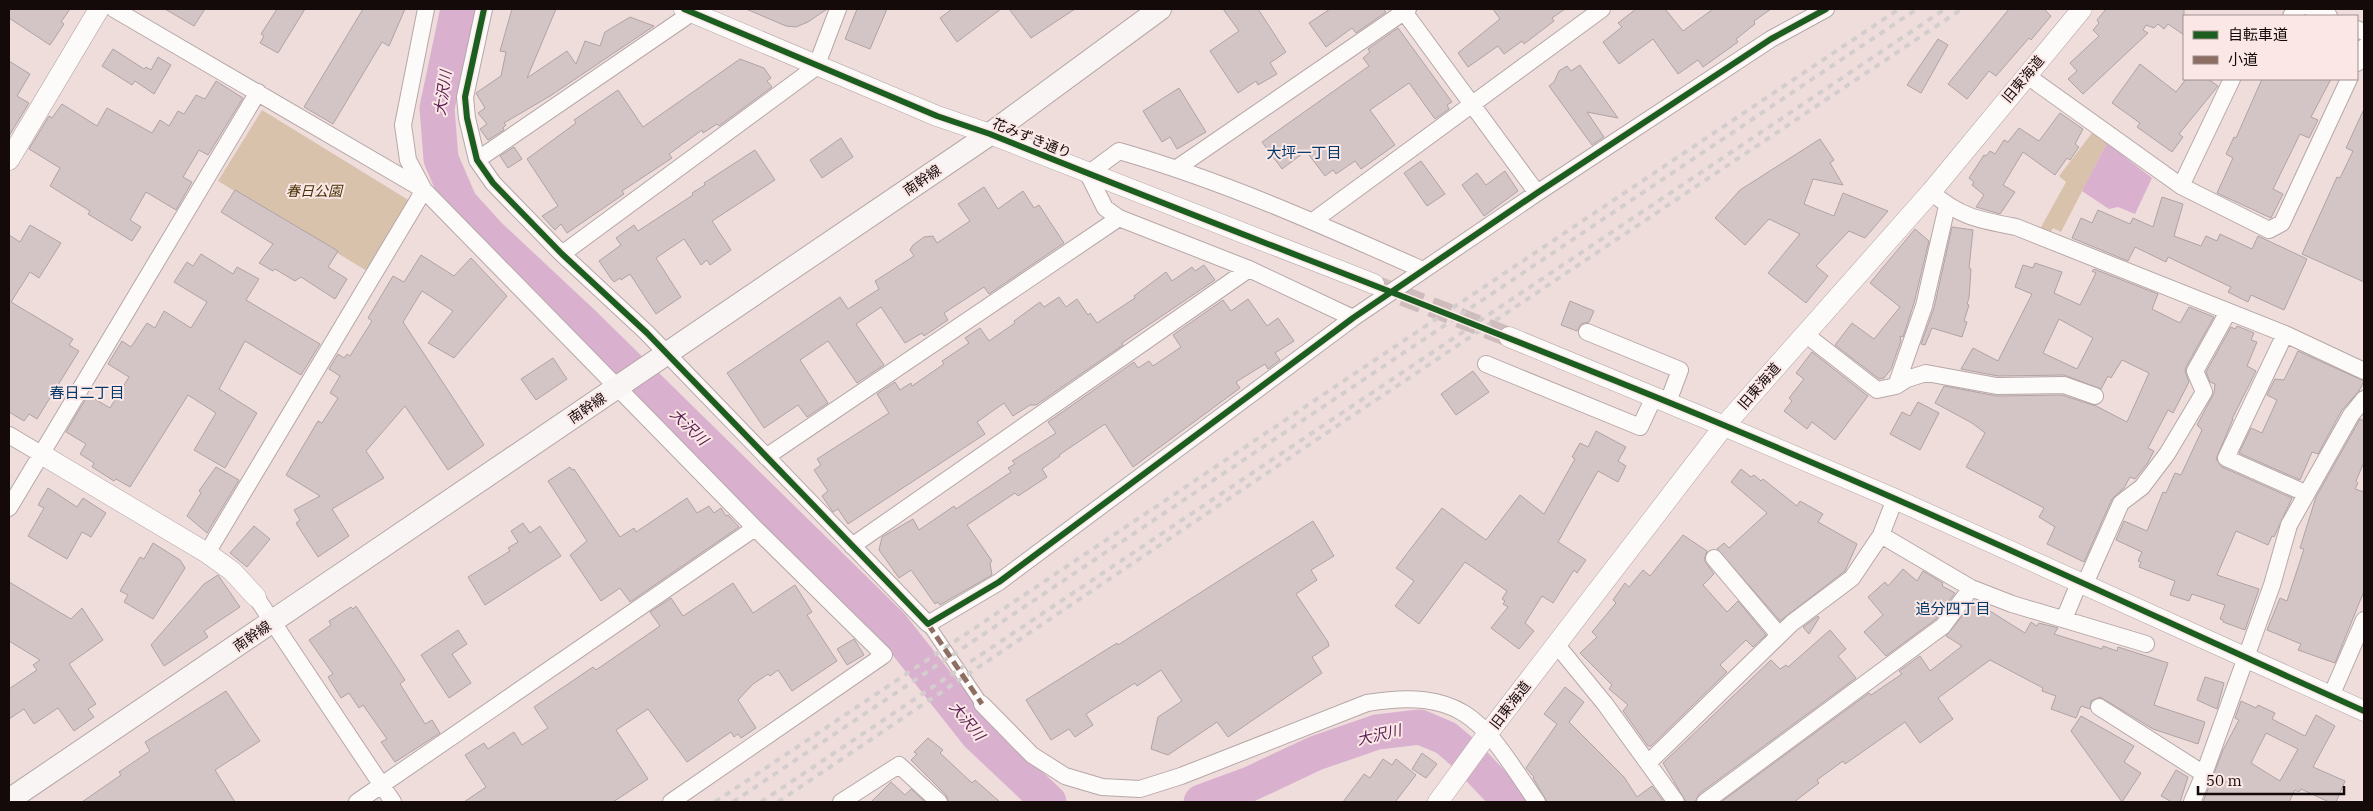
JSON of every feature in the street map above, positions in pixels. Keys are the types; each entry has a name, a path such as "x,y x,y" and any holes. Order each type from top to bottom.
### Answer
{"main road":[{"name":"南幹線","path":"9,800 990,134 1160,9"}],"street":[{"path":"9,160 100,9"},
{"path":"114,9 424,190 620,384 755,528 884,655 671,802"},
{"path":"424,190 408,160 403,125 426,9"},
{"path":"484,9 465,97 467,118 477,160 493,183 663,356 766,456 928,624 982,704 1032,755 1065,776 1101,795 1140,789 1181,776 1367,702 1394,698 1434,700 1466,713 1489,732 1537,802"},
{"path":"562,254 816,67 838,9"},
{"path":"1313,221 1602,9"},
{"path":"928,624 999,582 1353,318 1423,270 1771,39 1826,9"},
{"name":"旧東海道","path":"1438,802 1489,732 1724,426 1931,192 2082,9"},
{"path":"2312,9 2327,15"},
{"path":"1177,168 1405,10 1537,193"},
{"path":"477,160 688,11"},
{"name":"花みずき通り","path":"688,11 816,67 937,116 990,134 1088,174 1374,284"},
{"path":"2358,61 2364,47"},
{"path":"2026,75 2181,186 2269,230 2282,223 2350,80"},
{"path":"2181,186 2232,80"},
{"path":"9,508 258,92"},
{"path":"1353,318 1248,270 1119,218 1105,208 1088,174 1118,151 1177,168 1313,221 1423,270"},
{"path":"207,553 424,190"},
{"path":"1931,192 1947,206 1975,219 2016,227 2285,334 2364,371"},
{"path":"1896,386 1924,306 1947,206"},
{"path":"766,456 1119,218"},
{"path":"852,546 1248,270"},
{"path":"2064,619 2121,503 2142,488 2167,454 2204,392 2195,371 2228,312"},
{"path":"1486,364 1640,427 1661,400 1680,370 1587,332"},
{"path":"1805,334 1877,390 1896,386 1907,379 1926,373 1997,386 2064,384 2095,396"},
{"path":"2285,334 2226,458 2305,493"},
{"path":"1509,337 1894,499 2364,711"},
{"path":"2192,802 2204,774 2272,585 2289,525 2350,414 2364,399"},
{"path":"9,435 207,553 232,571 256,597 393,802"},
{"path":"1648,763 1792,623 1852,578 1881,535 1894,499"},
{"path":"357,802 755,528"},
{"path":"1881,535 1971,588 2012,604 2146,644"},
{"path":"1714,558 1779,635"},
{"path":"1705,802 1943,626 1971,588"},
{"path":"2331,696 2364,620"},
{"path":"1556,644 1585,677 1676,802"},
{"path":"2099,707 2204,774"},
{"path":"841,802 899,765 938,802"}],"green space":[{"name":"春日公園","path":"262,110 410,201 367,271 218,181"},
{"path":"2092,133 2107,143 2061,232 2053,228 2050,233 2040,229 2066,182 2059,176"}],"shaded area":[{"path":"2107,143 2152,178 2135,214 2118,207 2109,209 2082,191"}],"building":[{"path":"9,9 70,9 61,22 64,24 50,45 9,18"},
{"path":"165,9 205,9 194,26"},
{"path":"277,9 305,9 278,53 260,43 264,36 261,34"},
{"path":"363,9 405,9 389,46 382,42 333,124 304,107"},
{"path":"512,9 556,9 527,78 567,51 576,64 585,41 600,46 605,32 630,17 654,26 550,96 504,123 506,125 503,128 504,130 488,140 480,129 487,124 478,113 485,108 476,93 501,76 506,52 500,51"},
{"path":"746,9 827,9 808,22 796,27 786,26"},
{"path":"857,9 887,9 870,49 845,39"},
{"path":"952,9 1001,9 957,42 940,18"},
{"path":"1009,9 1075,9 1031,38"},
{"path":"1223,9 1258,9 1286,52 1270,63 1277,74 1258,85 1256,81 1238,93 1210,51 1239,31"},
{"path":"1330,9 1383,9 1386,12 1356,33 1352,28 1326,47 1309,23"},
{"path":"1493,9 1565,9 1552,18 1554,21 1524,44 1522,41 1504,54 1498,46 1468,67 1458,53 1500,19"},
{"path":"1636,9 1665,9 1683,31 1713,9 1771,9 1754,21 1755,24 1736,39 1738,42 1703,67 1698,60 1678,74 1653,39 1619,64 1603,42 1622,27 1618,23"},
{"path":"2009,9 2044,9 2051,16 1996,76 1989,71 1967,99 1948,84"},
{"path":"2106,9 2184,9 2183,34 2168,24 2164,29 2158,24 2154,28 2146,25 2143,30 2148,33 2083,94 2068,79 2077,71 2070,63 2099,36 2093,30 2099,23 2097,20"},
{"path":"1398,28 1452,102 1447,105 1449,109 1435,119 1409,83 1370,110 1395,145 1361,169 1355,161 1336,174 1333,170 1325,176 1306,151 1282,169 1262,142 1369,66 1363,58 1370,52 1368,49"},
{"path":"1938,39 1948,45 1921,93 1907,85"},
{"path":"113,49 144,69 146,67 151,70 158,57 171,65 154,94 135,81 132,85 102,66"},
{"path":"740,59 764,68 771,78 767,81 772,87 719,126 717,124 703,133 702,130 669,154 672,158 622,191 624,194 567,233 561,224 555,230 542,216 558,206 527,159 576,123 574,120 618,90 643,127"},
{"path":"9,61 30,74 17,96 29,103 9,136"},
{"path":"2140,64 2176,92 2185,80 2209,80 2218,86 2179,134 2183,137 2172,152 2137,127 2140,123 2112,103"},
{"path":"1580,65 1618,118 1587,112 1604,137 1592,145 1549,86 1554,82 1559,71 1567,66 1571,71"},
{"path":"2262,80 2330,80 2311,117 2318,120 2309,138 2300,134 2273,189 2283,194 2271,218 2217,193 2233,158 2226,154 2234,137 2236,138"},
{"path":"216,81 243,98 208,155 199,150 183,177 192,182 176,210 146,192 130,220 141,227 132,241 88,214 90,211 50,186 60,168 29,149 49,116 52,118 62,104 97,126 107,108 152,133 160,120 169,126 178,111 184,114 196,95 205,99"},
{"path":"1179,88 1206,132 1177,149 1170,137 1162,142 1143,111"},
{"path":"2364,109 2364,282 2302,254 2337,177 2340,178 2353,151 2346,148"},
{"path":"2060,113 2083,129 2075,144 2079,147 2070,160 2067,158 2055,175 2023,152 2003,185 2015,192 2000,214 1976,207 1984,195 1972,185 1974,182 1969,178 1984,155 1986,156 1990,151 1995,154 2004,140 2008,142 2019,128 2039,141"},
{"path":"841,138 853,157 822,178 810,160"},
{"path":"1820,139 1834,160 1830,163 1843,185 1813,179 1804,204 1834,216 1843,193 1888,211 1865,238 1849,231 1816,266 1828,276 1806,303 1768,273 1800,234 1769,219 1745,245 1715,218 1740,190"},
{"path":"514,147 522,159 508,168 500,156"},
{"path":"755,150 775,180 712,221 731,250 710,265 707,260 701,265 684,239 656,258 681,297 656,314 630,274 621,280 620,278 614,282 612,280 599,261 621,245 616,238 634,225 638,231 693,195 692,193 705,185 704,183"},
{"path":"1421,161 1445,194 1427,206 1404,173"},
{"path":"1505,171 1518,191 1484,216 1462,185 1477,173 1486,185"},
{"path":"984,187 998,209 1023,191 1034,208 1039,205 1064,243 989,294 984,287 944,313 948,320 924,336 922,333 905,343 881,307 856,324 884,365 857,383 828,341 800,360 828,403 807,417 798,405 764,428 727,373 840,297 848,309 879,289 875,281 914,256 910,250 913,245 924,237 933,236 937,243 970,221 958,204"},
{"path":"235,190 338,251 328,267 347,279 335,299 301,277 295,281 275,269 273,271 259,263 273,244 221,212"},
{"path":"2162,197 2183,204 2174,236 2201,246 2206,236 2217,241 2220,234 2252,249 2258,236 2307,259 2284,310 2251,295 2248,302 2228,292 2231,287 2168,257 2166,262 2135,247 2128,261 2072,238 2081,218 2092,223 2098,210 2130,224 2133,218 2153,227"},
{"path":"30,225 61,243 39,278 30,272 11,302 73,339 69,345 79,351 37,419 29,414 24,421 9,412 9,235 20,242"},
{"path":"1952,227 1973,230 1969,268 1971,269 1969,298 1967,304 1969,305 1964,321 1967,322 1962,337 1932,328 1925,345 1921,344 1934,308"},
{"path":"1915,229 1929,241 1914,303 1903,337 1900,336 1901,341 1891,369 1884,378 1879,379 1835,345 1852,323 1874,339 1900,307 1870,283"},
{"path":"201,254 233,274 237,267 259,279 246,300 320,344 301,375 245,341 219,389 257,413 225,468 194,450 216,413 188,395 130,487 116,479 114,481 92,467 94,463 80,454 86,444 66,432 88,395 110,408 129,377 108,364 122,341 131,347 147,323 155,328 164,311 191,328 207,302 174,282 187,262 193,266"},
{"path":"421,255 454,276 471,258 507,296 454,358 428,343 453,311 422,291 403,322 484,445 448,470 405,406 366,451 384,478 332,509 349,536 318,557 296,523 300,520 294,510 320,496 286,475 318,421 322,423 338,398 330,393 340,376 329,369 338,354 344,358 347,354 350,356 372,321 368,318 393,276 404,282"},
{"path":"2035,263 2062,272 2054,293 2080,305 2096,273 2092,271 2094,269 2158,294 2152,309 2180,323 2189,307 2214,317 2186,367 2185,371 2189,382 2173,413 2168,410 2148,448 2154,451 2147,464 2135,479 2130,477 2124,488 2112,499 2084,562 2047,544 2055,527 2039,517 2044,508 1966,467 1985,433 1972,423 1935,403 1944,386 1997,396 2062,395 2096,406 2127,422 2149,373 2122,360 2111,378 2108,376 2101,389 2064,375 1998,376 1961,369 1973,348 1998,361 2032,294 2015,287 2023,265 2033,268","holes":["2059,319 2093,338 2077,369 2043,353"]},
{"path":"1204,265 1215,280 1122,343 1123,345 1036,405 1030,405 1013,416 1004,403 977,422 985,434 848,524 838,509 833,512 822,496 828,491 814,470 821,465 817,459 889,413 877,394 895,382 900,390 911,383 912,386 944,364 942,361 969,343 965,338 980,328 989,341 1040,302 1044,307 1059,297 1066,307 1077,299 1088,315 1090,313 1097,323 1135,298 1134,296 1166,272 1172,281 1192,267 1195,271"},
{"path":"1248,299 1267,326 1278,318 1294,341 1275,353 1280,360 1268,369 1265,364 1236,382 1240,388 1133,467 1105,424 1059,455 1042,469 1047,477 1018,496 1015,493 967,525 992,561 990,563 992,575 940,605 938,602 935,604 911,570 899,578 879,550 882,537 913,519 919,530 954,506 956,509 1011,472 1008,468 1015,464 1012,461 1056,433 1048,422 1134,362 1138,368 1149,361 1153,366 1181,347 1173,335 1223,300 1231,311"},
{"path":"1570,301 1594,311 1589,322 1581,324 1577,331 1561,325"},
{"path":"2237,326 2254,333 2251,340 2257,342 2247,366 2256,371 2232,419 2216,459 2222,467 2292,498 2274,537 2272,536 2268,545 2236,531 2217,575 2259,589 2245,630 2223,622 2220,619 2225,605 2192,594 2189,601 2170,595 2175,581 2139,567 2141,562 2138,561 2142,552 2116,540 2124,521 2147,531 2163,492 2166,493 2175,473 2181,475 2202,430 2197,425 2214,393 2215,384 2210,382 2206,372 2231,327 2235,329"},
{"path":"2298,351 2364,381 2359,391 2342,410 2318,454 2312,452 2300,480 2239,453 2251,428 2262,433 2277,400 2267,395 2275,379 2284,380"},
{"path":"1812,352 1868,396 1835,440 1812,422 1807,429 1784,411 1792,401 1789,398 1804,379 1796,373"},
{"path":"553,358 567,379 536,400 521,379"},
{"path":"1473,371 1489,392 1456,415 1441,394"},
{"path":"1918,402 1939,413 1920,450 1890,434 1902,412 1910,416"},
{"path":"2360,419 2364,421 2364,462 2356,481 2358,483 2355,489 2364,492 2364,591 2335,663 2298,650 2301,644 2267,630 2280,598 2287,601 2304,549 2300,548 2316,497"},
{"path":"1596,431 1626,447 1618,461 1626,466 1618,482 1598,471 1558,542 1586,560 1577,573 1574,570 1553,603 1542,596 1525,623 1534,631 1519,649 1491,628 1508,607 1503,604 1505,601 1502,599 1507,591 1465,562 1419,624 1395,606 1414,581 1396,568 1442,508 1486,540 1520,495 1544,514 1575,459 1572,457 1580,443 1588,447"},
{"path":"216,467 239,480 207,533 187,516 201,493 199,491"},
{"path":"570,467 572,470 574,469 620,537 634,528 636,532 687,498 697,513 709,506 714,513 721,508 726,516 728,515 739,527 630,602 620,588 601,601 570,555 587,541 548,481"},
{"path":"1741,469 1751,477 1754,475 1761,481 1763,479 1797,506 1800,501 1823,514 1818,522 1857,544 1845,571 1780,621 1717,549 1724,543 1729,548 1767,513 1731,482"},
{"path":"48,488 77,507 83,498 106,513 91,537 82,532 67,559 28,536 44,508 38,505"},
{"path":"1313,521 1334,556 1311,570 1317,580 1296,594 1328,642 1329,646 1312,657 1322,673 1228,737 1217,722 1168,755 1151,749 1158,717 1182,701 1161,670 1137,686 1135,683 1086,714 1093,725 1075,737 1069,729 1051,740 1026,700 1117,643 1118,645"},
{"path":"523,523 530,533 540,526 561,556 485,605 468,577 510,551 508,548 518,542 511,531"},
{"path":"254,526 270,539 247,567 230,553"},
{"path":"1683,535 1707,551 1704,560 1714,574 1703,585 1727,612 1738,601 1766,635 1753,647 1746,640 1720,665 1727,672 1651,746 1648,746 1623,711 1628,705 1609,689 1612,685 1580,653 1597,637 1592,632 1616,603 1613,600 1625,583 1629,587 1643,570 1650,576"},
{"path":"153,543 180,560 185,568 153,619 124,602 128,595 120,591 140,557 144,559"},
{"path":"1903,569 1917,581 1923,571 1943,583 1942,586 1955,593 1936,619 1886,656 1864,632 1883,615 1868,597 1885,582 1888,586"},
{"path":"218,575 240,607 204,631 208,637 164,666 151,645 204,584"},
{"path":"9,582 71,619 82,608 103,640 69,664 96,704 88,709 94,717 74,731 58,708 34,724 24,709 9,719 9,689 37,670 33,665 40,660 9,641"},
{"path":"733,583 753,613 795,585 812,612 807,615 837,661 792,691 778,670 753,684 738,700 756,728 741,738 738,734 734,737 731,732 687,762 648,709 616,730 648,779 613,802 464,802 486,787 465,755 484,743 488,749 514,732 522,745 548,728 534,707 593,667 596,670 660,626 650,612 671,598 683,616"},
{"path":"1974,601 2025,633 2031,622 2037,626 2039,623 2058,628 2054,634 2102,649 2103,646 2117,651 2118,647 2168,663 2154,705 2205,722 2198,744 2153,729 2100,697 2091,701 2090,709 2081,706 2076,718 2051,709 2056,696 2042,691 2043,688 1990,660 1938,698 1953,719 1920,743 1905,722 1845,764 1843,761 1817,780 1819,783 1794,802 1721,802 1869,693 1871,695 1902,674 1899,671 1920,656 1930,671 1962,646 1946,636"},
{"path":"356,606 405,680 400,684 425,724 432,720 440,733 395,762 381,742 387,739 363,705 359,708 349,693 341,698 328,677 333,674 309,640 331,625 329,621 351,607 353,609"},
{"path":"1818,616 1819,618 1809,634 1803,627"},
{"path":"458,630 467,644 452,654 471,683 449,698 421,655"},
{"path":"1830,630 1846,649 1838,656 1856,678 1699,794 1695,802 1686,802 1663,763 1771,660 1780,669 1786,665 1788,667"},
{"path":"854,639 864,655 847,665 837,649"},
{"path":"2205,677 2224,683 2217,709 2197,700"},
{"path":"1565,687 1584,702 1569,722 1624,777 1637,797 1652,786 1664,802 1547,802 1534,777 1526,768 1557,724 1544,714"},
{"path":"226,691 260,741 215,770 235,802 82,802 121,775 119,772 150,751 145,742"},
{"path":"2241,701 2256,708 2258,705 2275,713 2272,719 2305,736 2316,715 2335,726 2313,767 2345,781 2336,802 2329,802 2301,789 2299,792 2295,790 2289,802 2203,802 2223,750 2239,720 2235,718","holes":["2266,733 2298,749 2280,781 2251,763"]},
{"path":"2081,716 2134,746 2124,762 2141,773 2122,802 2071,731"},
{"path":"928,738 943,750 940,753 972,783 975,780 1000,802 949,802 946,795 911,760 917,754 914,752"},
{"path":"1422,753 1437,764 1426,778 1412,769"},
{"path":"1383,759 1392,765 1396,759 1416,775 1395,802 1343,802 1364,774 1370,778"},
{"path":"2176,770 2188,777 2180,802 2172,802 2161,796"},
{"path":"891,782 905,795 911,789 925,802 871,802"}],"waterway":[{"name":"大沢川","path":"458,9 437,108 441,159 460,203 489,235 582,322 892,626 977,734 1049,802"},
{"name":"大沢川","path":"1201,802 1250,784 1316,753 1377,732 1420,727 1446,738 1466,755 1510,802"},
{"path":"1241,802 1273,774"}],"tunnel":[{"path":"1375,285 1509,337"}],"railway":[{"path":"715,802 1899,9"},
{"path":"733,802 1917,9"},
{"path":"761,802 1945,9"},
{"path":"778,802 1962,9"}],"marked path":[{"path":"928,624 982,704"}],"cycle path":[{"path":"484,9 465,97 467,118 477,160 493,183 562,254 647,333 928,624 999,582 1353,318 1537,193 1771,39 1826,9"},
{"path":"684,9 937,116 990,134 1539,350 1721,424 1963,529 2364,711"}],"district":[{"name":"大坪一丁目","path":"1304,153"},
{"name":"春日二丁目","path":"87,393"},
{"name":"追分四丁目","path":"1953,609"}]}
